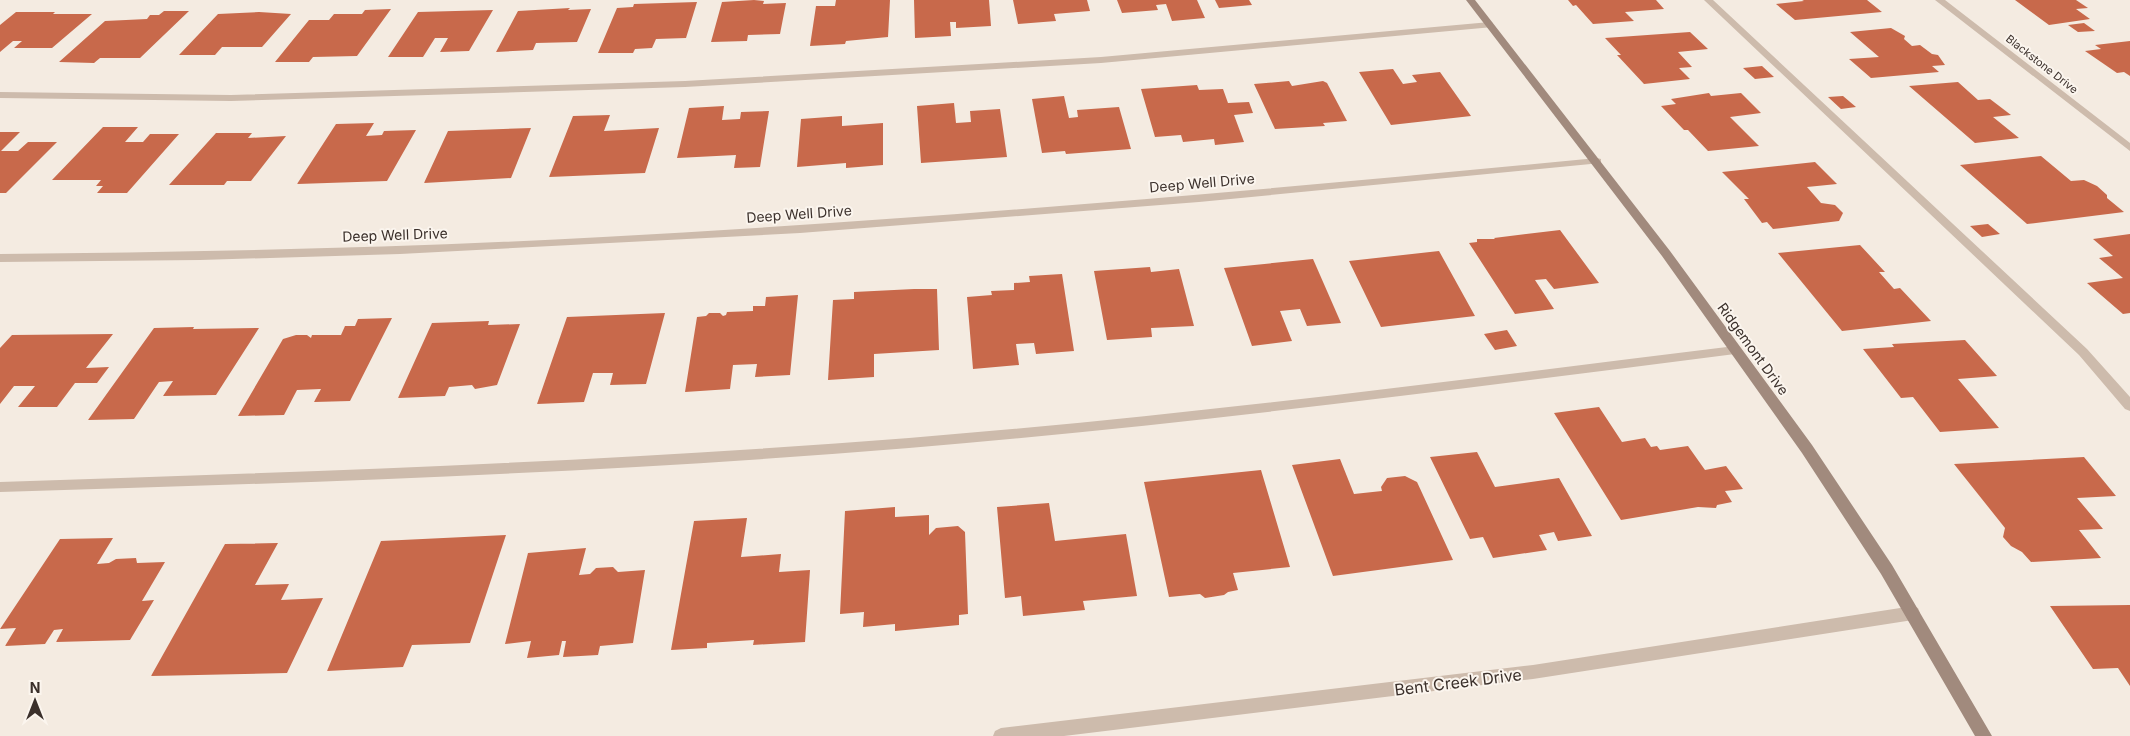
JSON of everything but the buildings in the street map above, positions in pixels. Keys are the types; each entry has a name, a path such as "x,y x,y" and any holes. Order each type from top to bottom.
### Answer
{"street":[{"name":"Ridgemont Drive","path":"1470,0 1597,161 1800,438 1913,613 1984,736"},
{"path":"1708,0 2083,352 2130,406"},
{"name":"Blackstone Drive","path":"1939,0 2130,148"},
{"path":"0,95 231,98 685,84 1101,60 1490,25"},
{"name":"Deep Well Drive","path":"0,258 362,252 714,236 1022,213 1597,161"},
{"path":"0,487 568,467 910,443 1242,412 1735,350"},
{"name":"Bent Creek Drive","path":"1001,736 1533,672 1913,613"}]}
